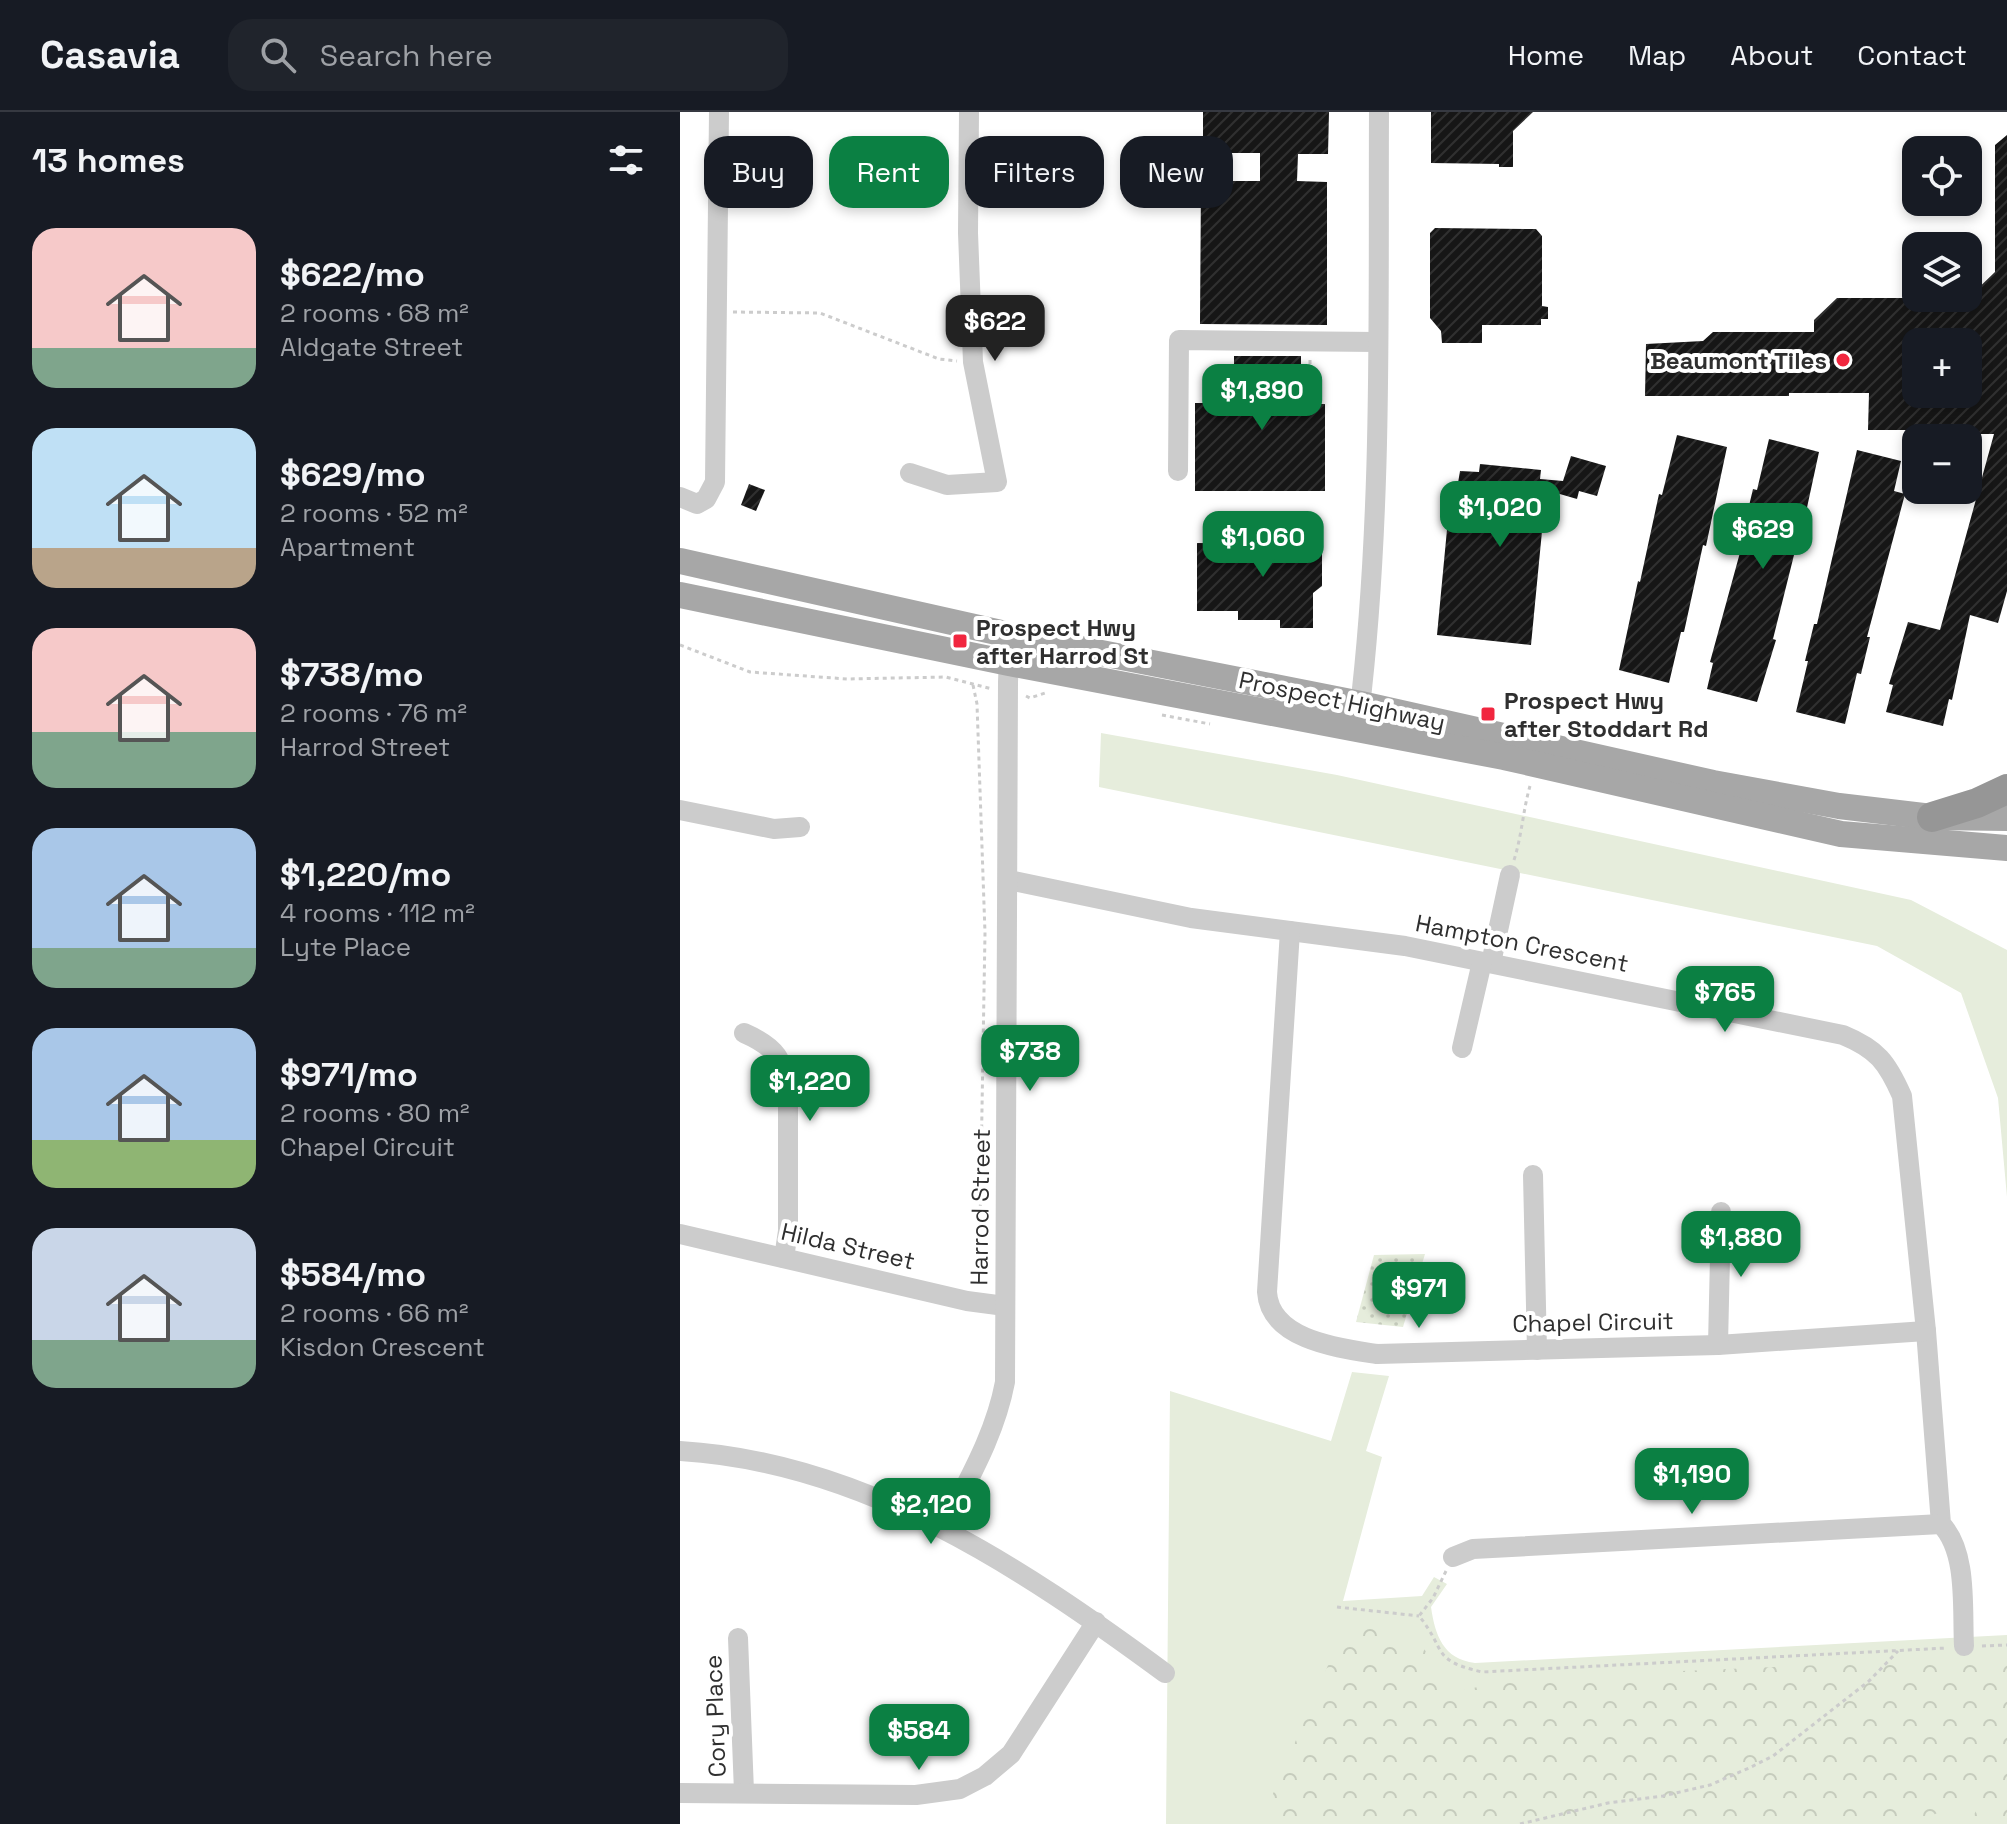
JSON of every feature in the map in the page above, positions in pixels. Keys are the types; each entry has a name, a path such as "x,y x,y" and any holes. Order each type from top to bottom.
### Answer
{"highway":[{"path":"1932,817 1977,803 2007,789"}],"main road":[{"name":"Prospect Highway","path":"680,561 1010,635 1361,704 1713,783 1839,806 1932,817 2007,818"},
{"name":"Prospect Highway","path":"680,595 1009,663 1504,757 1841,834 2007,848"}],"street":[{"path":"680,497 697,504 713,491 715,482 719,112"},
{"path":"910,473 947,485 997,482 973,362 968,233 969,112"},
{"path":"1357,730 1372,578 1379,112"},
{"path":"1178,471 1179,340 1377,342"},
{"name":"Harrod Street","path":"944,1528 988,1440 1000,1409 1005,1382 1010,635"},
{"path":"680,810 774,829 800,827"},
{"path":"1462,1048 1510,875"},
{"name":"Hampton Crescent","path":"1009,880 1191,918 1405,946 1843,1035 1866,1045 1889,1066 1902,1096 1926,1331 1941,1524 1952,1535 1959,1556 1964,1646"},
{"name":"Chapel Circuit","path":"1290,931 1267,1292 1268,1305 1280,1323 1300,1334 1377,1354 1718,1345 1926,1331"},
{"path":"744,1033 763,1041 777,1054 786,1074 788,1216 784,1258"},
{"path":"1533,1175 1537,1350"},
{"path":"1718,1345 1721,1212"},
{"name":"Hilda Street","path":"680,1234 1005,1306"},
{"path":"680,1451 754,1459 788,1467 865,1492 944,1528 1096,1622 1165,1673"},
{"path":"1453,1557 1473,1549 1941,1524"},
{"path":"680,1793 932,1794 973,1784 1011,1754 1096,1622"},
{"name":"Cory Place","path":"738,1638 744,1792"}],"path":[{"path":"717,312 820,313 939,359 973,362"},
{"path":"1310,340 1310,404"},
{"path":"680,645 750,672 847,679 946,677 973,685 977,704 985,933 979,1302"},
{"path":"1510,875 1531,782"},
{"path":"1419,1616 1433,1598 1453,1557"},
{"path":"1337,1607 1419,1616 1428,1627 1438,1652 1456,1666 1482,1672 2007,1645"},
{"path":"1520,1824 1608,1803 1663,1796 1710,1785 1749,1768 1773,1756 1869,1681 1898,1651"}],"green space":[{"path":"1101,733 1337,775 1911,900 2007,950 2007,1197 1998,1098 1961,993 1877,946 1099,787"},
{"path":"1425,1254 1403,1327 1356,1322 1374,1255"},
{"path":"1352,1372 1389,1376 1366,1451 1382,1457 1343,1601 1422,1596 1434,1577 1447,1584 1431,1607 1438,1636 1448,1651 1464,1661 1475,1663 2007,1635 2007,1824 1166,1824 1170,1391 1331,1441"},
{"path":"1347,1621 1420,1642 1451,1693 1518,1678 2007,1657 2007,1824 1970,1824 1983,1795 1910,1824 1266,1824 1263,1817"}],"building":[{"path":"1203,112 1329,112 1328,154 1298,154 1297,181 1327,182 1327,325 1200,324 1201,208 1233,208 1233,181 1260,181 1260,153 1233,153 1233,136 1203,136"},
{"path":"1431,112 1533,112 1513,131 1513,167 1499,167 1499,164 1431,163"},
{"path":"2007,135 2007,591 1998,623 1970,615 1952,700 1949,699 1943,726 1886,712 1893,685 1889,684 1908,622 1940,630 1975,504 1982,504 1982,478 1994,434 1982,434 1982,424 1902,424 1902,430 1868,430 1869,393 1645,396 1646,344 1703,341 1713,332 1814,332 1814,320 1837,298 1902,298 1902,312 1982,312 1982,285 1995,272 1995,145"},
{"path":"1435,228 1536,229 1542,236 1542,306 1548,307 1548,319 1541,319 1541,325 1482,325 1482,343 1442,343 1441,331 1430,318 1430,233"},
{"path":"1234,356 1301,356 1301,404 1325,404 1325,491 1195,491 1195,403 1234,403"},
{"path":"1677,435 1727,447 1706,546 1703,545 1669,683 1619,670 1659,494 1662,495"},
{"path":"1769,439 1819,452 1800,540 1773,639 1776,640 1757,702 1707,689 1713,663 1710,662 1747,527 1744,527 1753,489 1757,490"},
{"path":"1857,450 1901,461 1894,491 1902,493 1902,504 1867,637 1870,637 1861,674 1857,673 1845,724 1796,712 1808,661 1805,661 1814,624 1817,624"},
{"path":"1571,456 1606,466 1597,496 1579,491 1577,499 1546,490 1531,645 1437,635 1448,501 1452,501 1453,487 1458,483 1460,471 1479,472 1480,464 1541,470 1540,479 1563,481"},
{"path":"749,484 765,490 756,511 741,505"},
{"path":"1281,531 1322,531 1322,586 1313,593 1313,628 1280,628 1280,620 1238,620 1238,611 1197,611 1197,543 1281,544"}],"place":[{"name":"Beaumont Tiles","path":"1843,360"},
{"name":"Prospect Hwy after Harrod St","path":"960,641"},
{"name":"Prospect Hwy after Stoddart Rd","path":"1488,714"}]}
